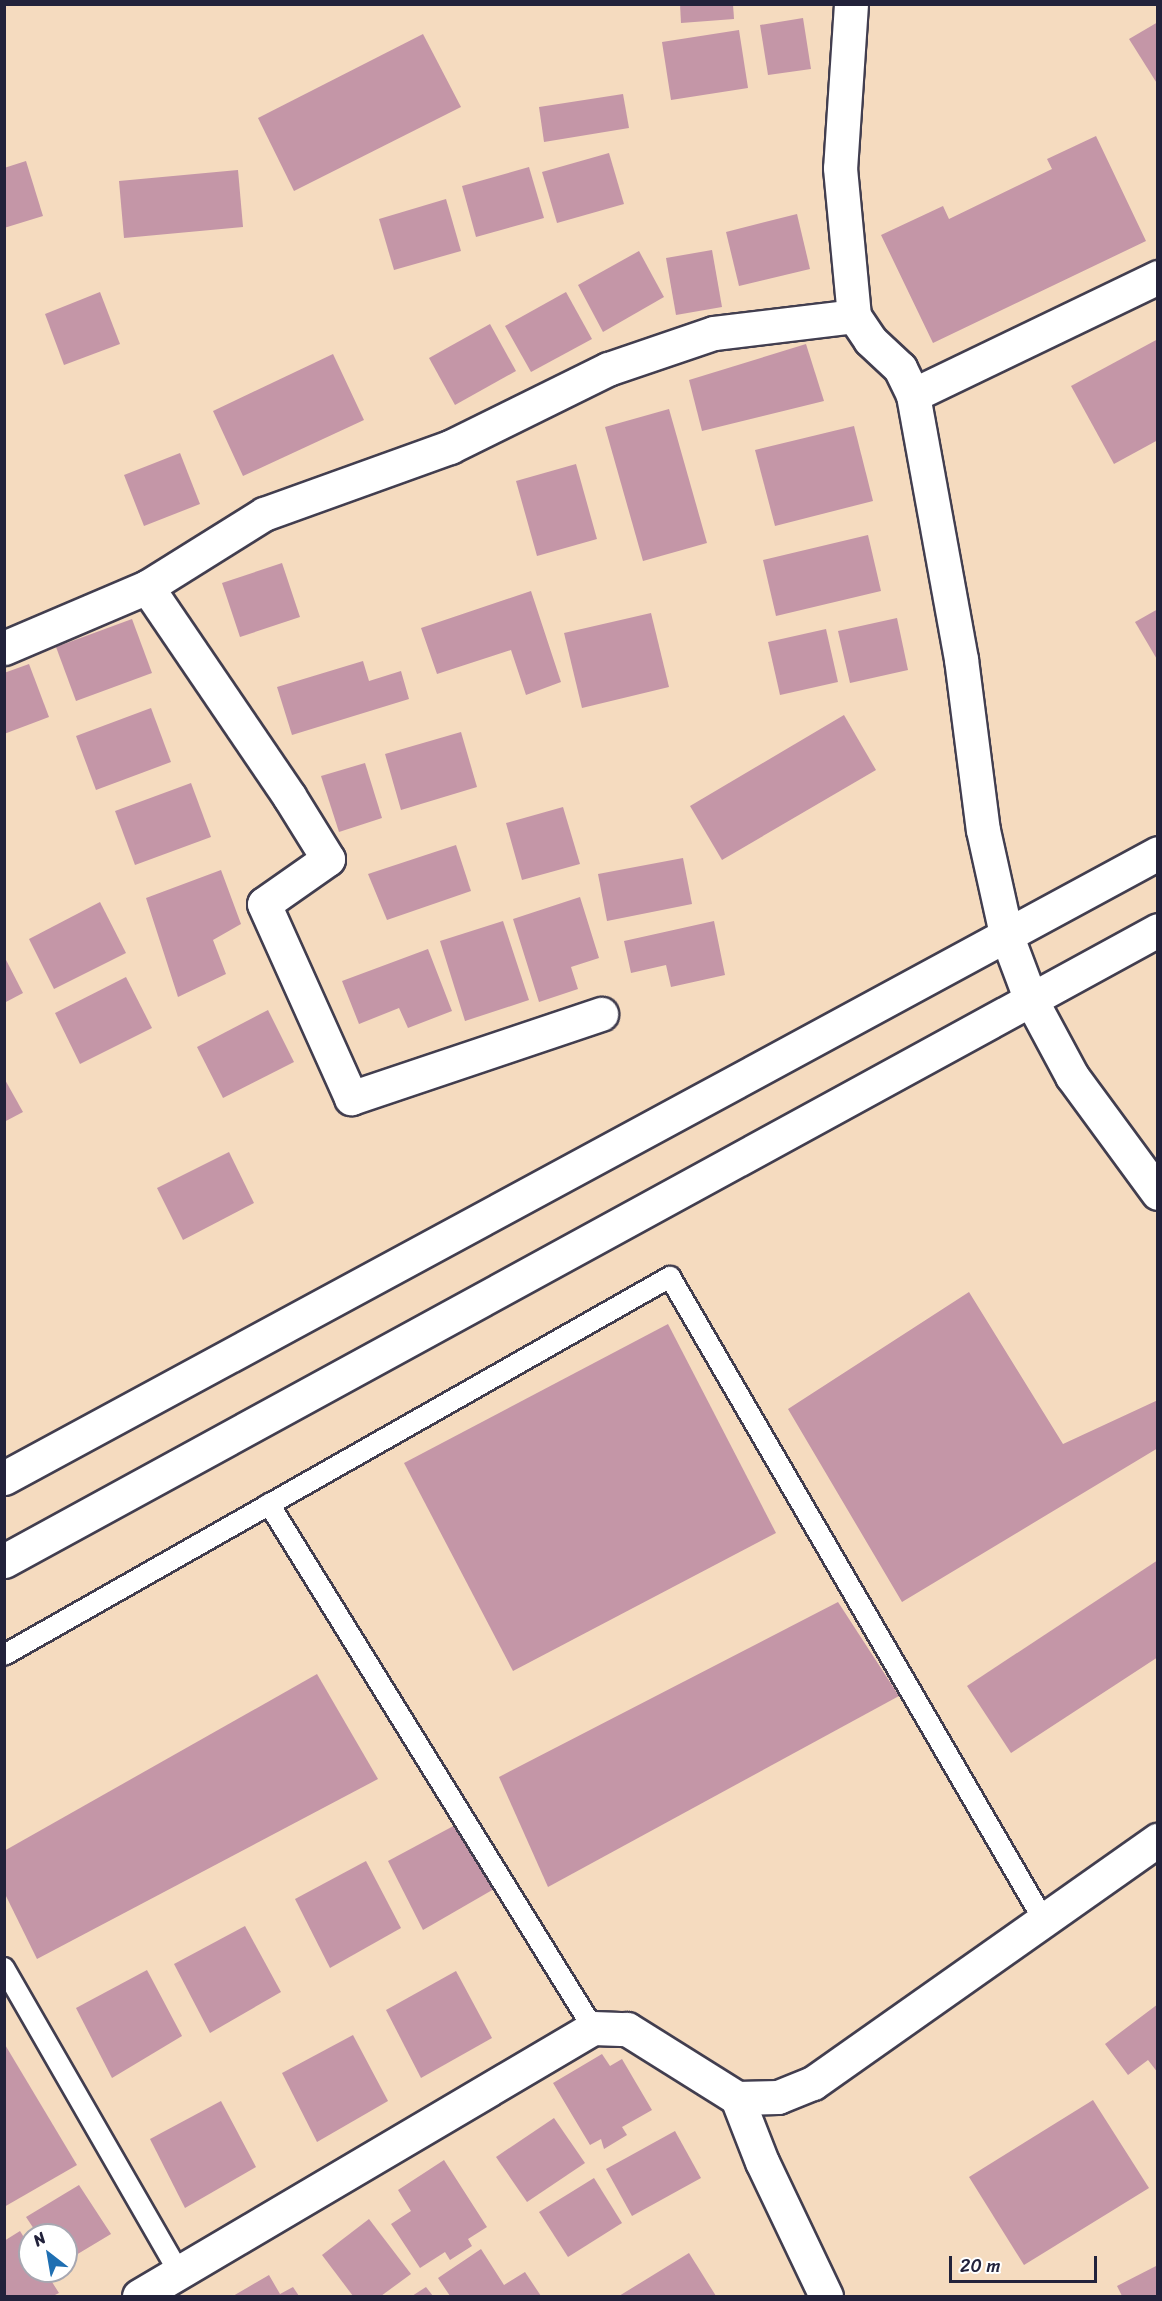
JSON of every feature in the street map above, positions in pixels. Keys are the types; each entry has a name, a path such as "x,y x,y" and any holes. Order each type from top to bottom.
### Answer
{"street":[{"path":"851,4 840,168 854,316 870,340 900,368 913,395 961,659 983,830 1006,934 1030,998 1072,1076 1132,1161 1158,1193"},
{"path":"913,395 1158,277"},
{"path":"4,648 147,587 264,514 450,447 608,369 714,333 854,316"},
{"path":"147,587 289,796 328,859 264,904 351,1098 601,1014"},
{"path":"4,1478 1158,853"},
{"path":"4,1561 1158,930"},
{"path":"139,2296 593,2028 627,2029 737,2098 778,2097 813,2083 1158,1840"},
{"path":"737,2098 762,2162 826,2296"}],"lane":[{"path":"4,1655 670,1277 1043,1919"},
{"path":"269,1504 593,2028"},
{"path":"4,1968 180,2272"}],"building":[{"path":"680,4 733,4 734,19 681,23"},
{"path":"803,18 811,69 768,75 760,25"},
{"path":"1158,22 1158,85 1129,39"},
{"path":"739,30 748,88 671,100 662,42"},
{"path":"423,34 461,107 294,191 258,118"},
{"path":"623,94 629,128 544,142 539,107"},
{"path":"1096,136 1146,241 933,343 881,235 943,206 949,219 1052,169 1047,159"},
{"path":"609,153 624,204 557,223 542,172"},
{"path":"26,161 43,216 4,228 4,168"},
{"path":"529,167 544,218 476,237 462,186"},
{"path":"238,170 243,227 124,238 119,181"},
{"path":"446,199 461,251 394,270 379,219"},
{"path":"797,214 810,269 739,286 726,232"},
{"path":"712,250 722,307 676,315 666,258"},
{"path":"639,251 664,297 603,332 578,285"},
{"path":"100,292 120,344 64,365 45,314"},
{"path":"566,292 592,339 531,372 505,326"},
{"path":"490,324 516,371 455,405 429,358"},
{"path":"1158,339 1158,440 1114,464 1071,386"},
{"path":"806,344 824,401 702,431 689,380"},
{"path":"333,354 364,420 243,476 213,411"},
{"path":"669,409 707,543 643,561 605,427"},
{"path":"854,426 873,501 775,526 755,450"},
{"path":"180,453 200,504 144,526 124,475"},
{"path":"576,464 597,539 537,556 516,481"},
{"path":"868,535 881,591 776,616 763,560"},
{"path":"282,563 300,617 240,637 222,583"},
{"path":"531,591 561,682 526,695 511,650 437,674 421,628"},
{"path":"1158,609 1158,661 1135,622"},
{"path":"651,613 669,687 582,708 564,633"},
{"path":"897,618 908,670 850,683 838,631"},
{"path":"132,619 152,673 76,701 56,647"},
{"path":"826,629 838,682 780,695 768,642"},
{"path":"363,661 369,681 401,671 409,699 292,735 277,687"},
{"path":"29,664 49,717 4,734 4,673"},
{"path":"151,708 171,762 96,790 76,736"},
{"path":"844,715 876,770 722,860 690,806"},
{"path":"461,732 477,787 401,810 385,754"},
{"path":"365,763 382,818 339,832 321,776"},
{"path":"191,783 211,837 135,865 115,811"},
{"path":"563,807 580,864 522,880 506,823"},
{"path":"456,845 471,891 387,920 368,874"},
{"path":"683,858 692,904 607,921 598,874"},
{"path":"221,870 241,924 213,940 226,974 178,997 146,898"},
{"path":"580,897 599,958 571,967 578,989 539,1002 513,919"},
{"path":"100,902 126,953 54,989 29,939"},
{"path":"503,921 529,1000 465,1021 440,941"},
{"path":"714,921 725,975 671,987 666,965 631,973 624,941"},
{"path":"428,949 452,1011 408,1028 399,1008 359,1024 342,981"},
{"path":"4,956 23,993 4,1003"},
{"path":"126,977 152,1028 80,1064 55,1013"},
{"path":"268,1010 294,1062 223,1098 197,1047"},
{"path":"4,1078 23,1112 4,1122"},
{"path":"229,1152 254,1203 183,1240 157,1188"},
{"path":"969,1292 1063,1444 1158,1400 1158,1448 902,1602 788,1409"},
{"path":"668,1324 776,1533 513,1671 404,1463"},
{"path":"1158,1560 1158,1657 1011,1753 967,1686"},
{"path":"838,1602 899,1696 548,1887 499,1777"},
{"path":"317,1674 378,1779 37,1959 4,1892 4,1851"},
{"path":"459,1823 494,1889 423,1930 388,1861"},
{"path":"366,1861 401,1928 330,1968 295,1899"},
{"path":"245,1926 281,1992 210,2033 174,1964"},
{"path":"147,1970 182,2036 112,2078 76,2008"},
{"path":"456,1971 492,2038 421,2078 386,2010"},
{"path":"1158,2004 1158,2073 1148,2060 1128,2075 1105,2044"},
{"path":"353,2035 388,2101 317,2142 282,2073"},
{"path":"4,2043 77,2165 4,2207"},
{"path":"602,2054 610,2066 622,2059 652,2110 622,2127 627,2135 604,2149 601,2139 590,2145 553,2083"},
{"path":"1093,2100 1149,2188 1024,2265 969,2177"},
{"path":"221,2101 256,2167 185,2208 150,2139"},
{"path":"554,2118 585,2163 527,2202 496,2157"},
{"path":"675,2131 701,2178 632,2216 606,2169"},
{"path":"444,2160 487,2227 468,2239 472,2246 450,2260 445,2252 420,2268 391,2224 411,2211 398,2190"},
{"path":"594,2178 622,2223 568,2257 539,2212"},
{"path":"79,2185 111,2234 78,2254 78,2223 30,2223 26,2217"},
{"path":"369,2219 411,2274 381,2296 353,2296 322,2255"},
{"path":"18,2232 18,2283 53,2283 59,2293 53,2296 7,2296 4,2293 4,2241"},
{"path":"481,2249 504,2285 525,2272 541,2296 450,2296 438,2278"},
{"path":"689,2253 716,2296 619,2296"},
{"path":"1158,2265 1158,2296 1122,2296 1117,2286"},
{"path":"269,2275 280,2294 293,2287 299,2296 233,2296"},
{"path":"426,2287 433,2296 412,2296"}]}
